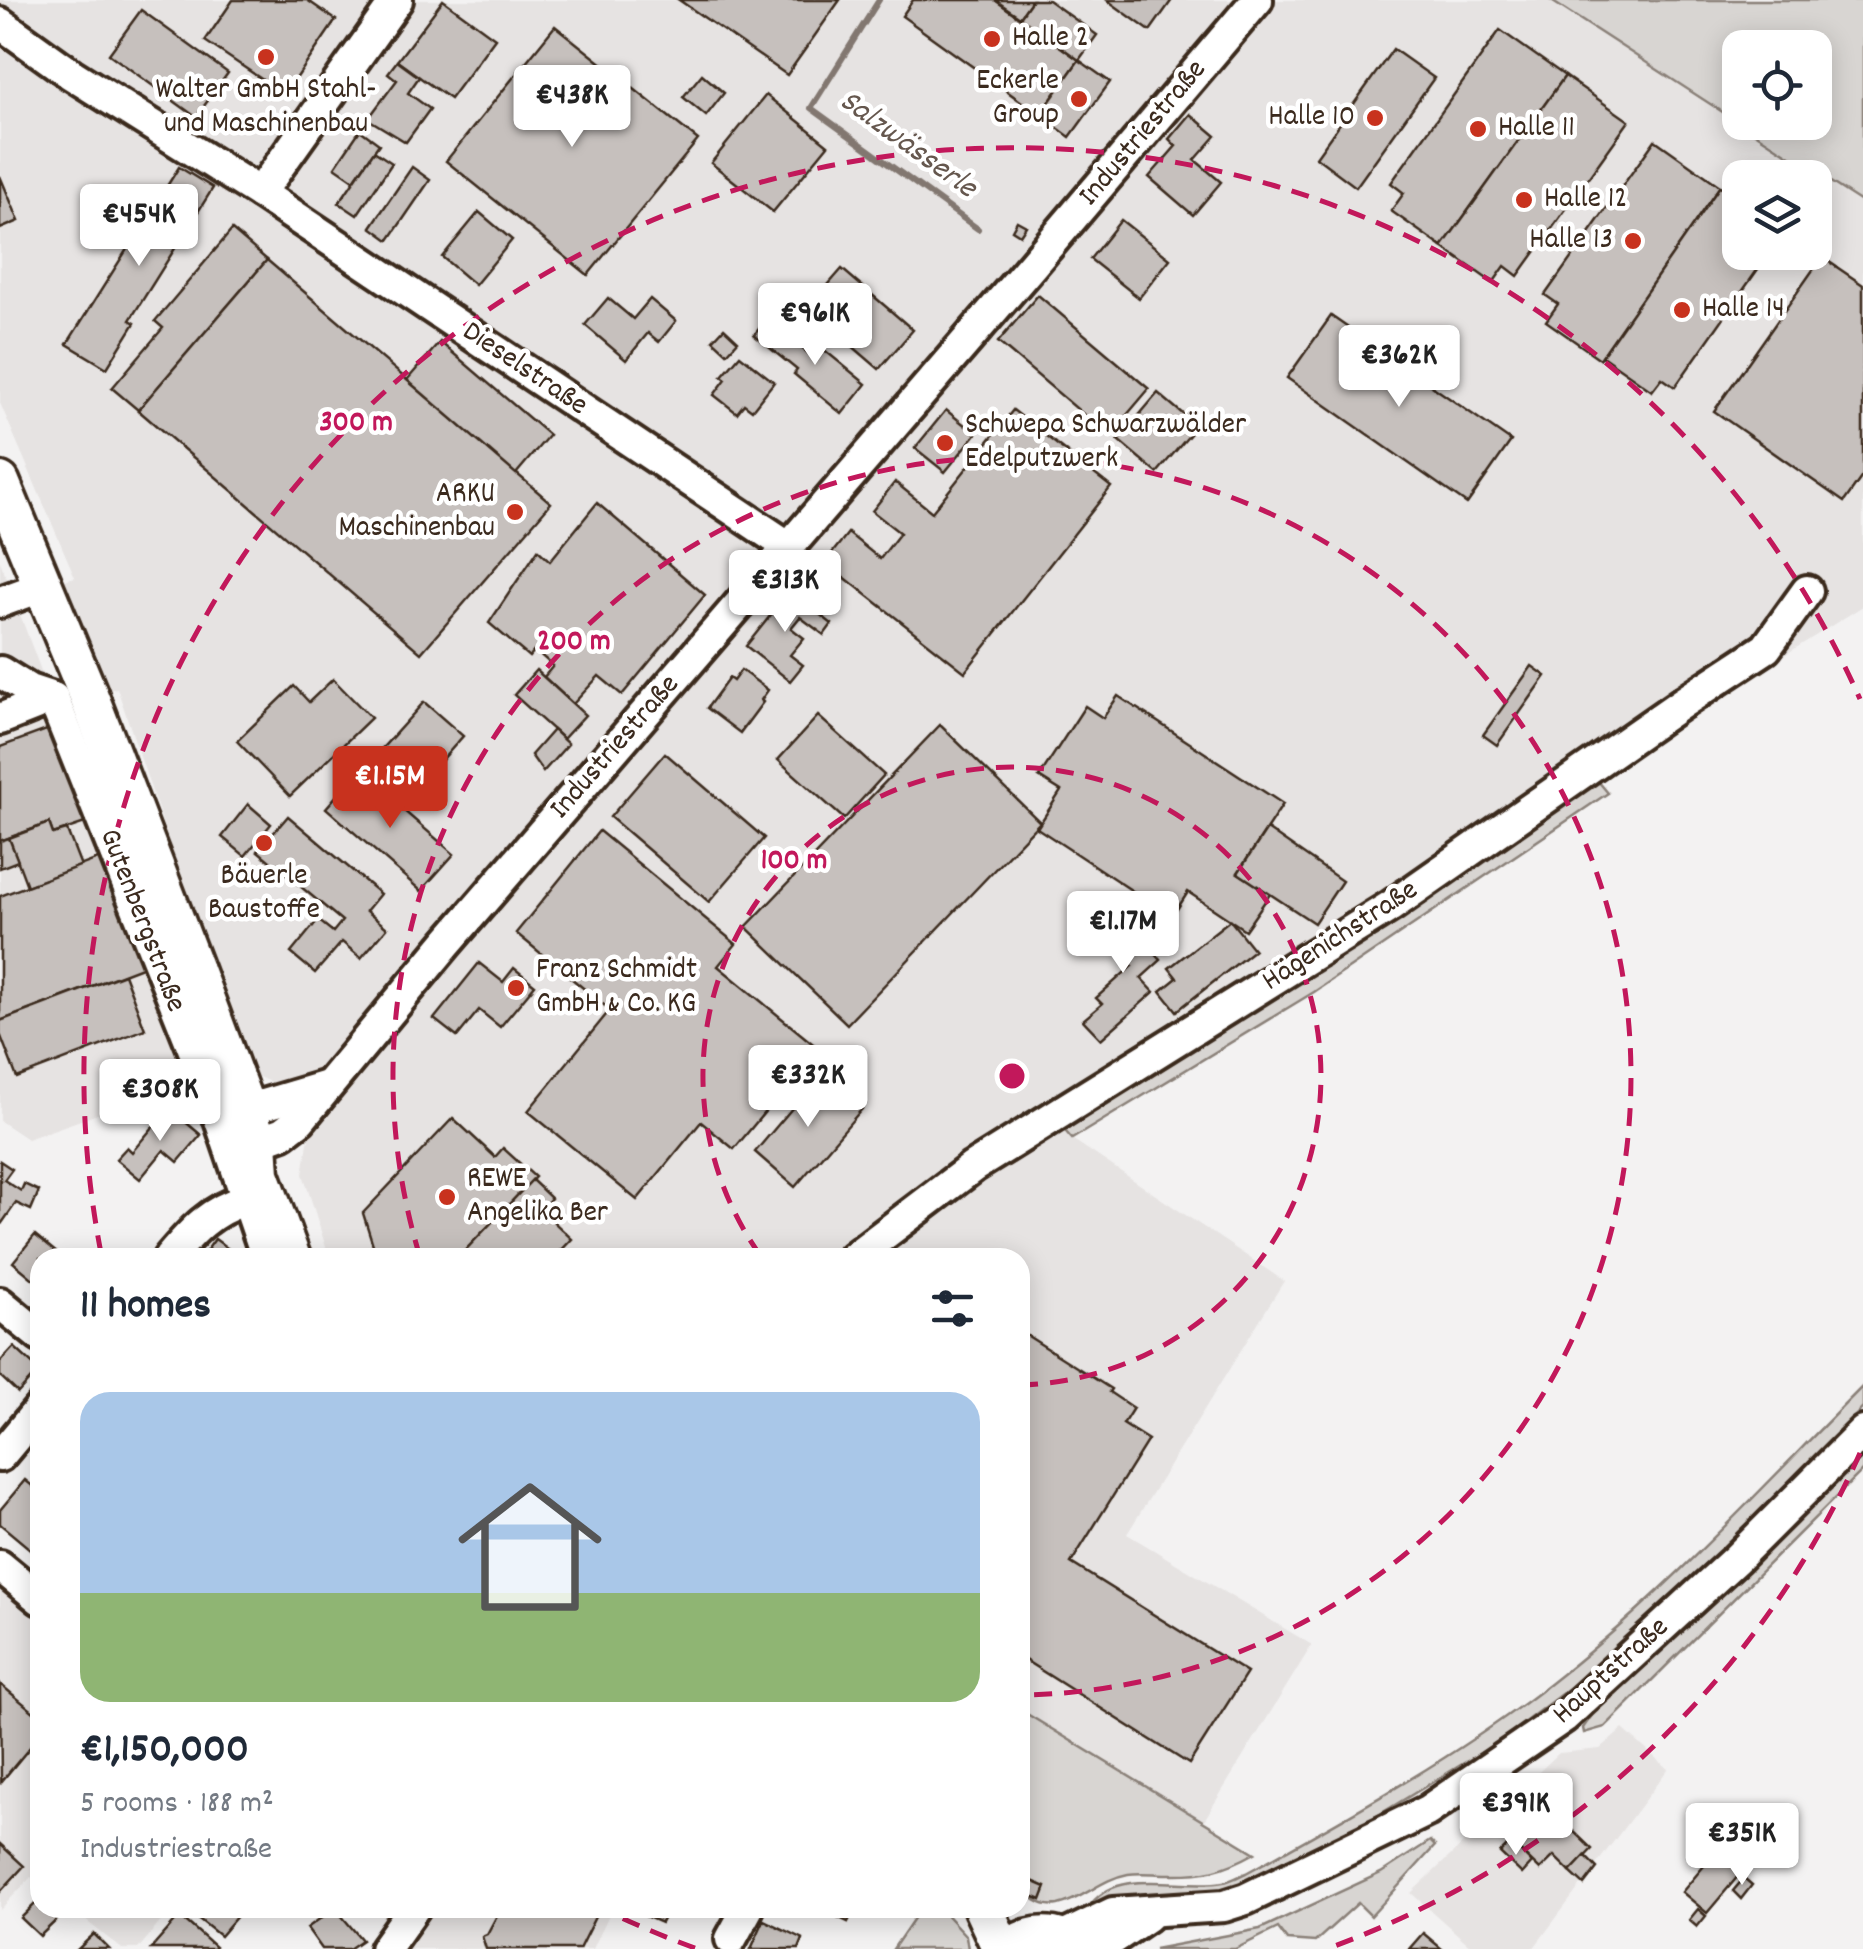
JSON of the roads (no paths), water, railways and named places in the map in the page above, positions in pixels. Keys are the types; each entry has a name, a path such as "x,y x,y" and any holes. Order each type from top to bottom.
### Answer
{"main road":[{"path":"0,482 44,586 252,1126 273,1162 304,1248"},
{"path":"252,1126 260,1174 286,1248"},
{"path":"998,1918 1037,1944"},
{"path":"1014,1918 1037,1944"}],"street":[{"path":"260,192 397,0"},
{"name":"Industriestraße","path":"252,1126 327,1086 1256,0"},
{"name":"Dieselstraße","path":"0,23 70,74 260,192 788,548"},
{"path":"0,602 44,586"},
{"name":"Hägenichstraße","path":"867,1248 973,1166 1391,906 1766,648 1807,590"},
{"path":"0,672 18,684 54,698"},
{"path":"0,719 54,698"},
{"name":"Gutenbergstraße","path":"54,698 208,1088 263,1248"},
{"path":"178,1248 200,1222 221,1208 245,1200"},
{"path":"0,1302 30,1328"},
{"path":"0,1456 30,1420"},
{"name":"Hauptstraße","path":"1037,1944 1113,1913 1224,1906 1274,1888 1427,1810 1520,1750 1611,1676 1863,1432"},
{"path":"0,1566 30,1591"},
{"name":"Hauptstraße","path":"1098,1949 1154,1912"},
{"path":"385,1949 403,1918"},
{"path":"731,1939 743,1918"}],"waterway":[{"name":"Salzwässerle","path":"879,0 811,108 978,229"}],"place":[{"name":"Halle 2","path":"992,39"},
{"name":"Walter GmbH Stahl- und Maschinenbau","path":"266,57"},
{"name":"Eckerle Group","path":"1079,99"},
{"name":"Halle 10","path":"1375,118"},
{"name":"Halle 11","path":"1478,129"},
{"name":"Halle 12","path":"1524,200"},
{"name":"Halle 13","path":"1633,241"},
{"name":"Halle 14","path":"1682,310"},
{"name":"Schwepa Schwarzwälder Edelputzwerk","path":"945,443"},
{"name":"ARKU Maschinenbau","path":"515,512"},
{"name":"Bäuerle Baustoffe","path":"264,843"},
{"name":"Franz Schmidt GmbH & Co. KG","path":"516,988"},
{"name":"REWE Angelika Ber","path":"447,1197"}]}
